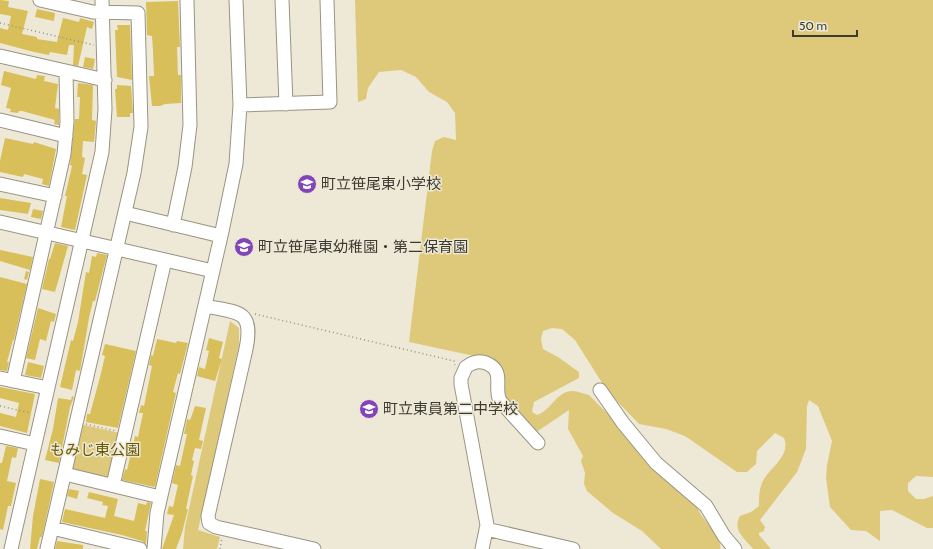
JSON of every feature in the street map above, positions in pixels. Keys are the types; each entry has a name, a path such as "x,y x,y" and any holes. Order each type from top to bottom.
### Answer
{"street":[{"path":"40,0 102,7 138,6 141,127 135,167 117,249 47,549"},
{"path":"173,225 185,167 190,125 187,0"},
{"path":"154,549 156,520 160,497 221,236 237,158 240,105 236,0"},
{"path":"282,0 286,104"},
{"path":"240,105 330,102 327,0"},
{"path":"11,549 102,152 105,124 105,80 102,7"},
{"path":"0,56 105,80"},
{"path":"13,381 55,196 66,136 66,71"},
{"path":"0,120 66,136"},
{"path":"0,184 55,196"},
{"path":"125,213 221,236"},
{"path":"0,222 213,271"},
{"path":"113,485 165,260"},
{"path":"205,306 238,314 246,319 249,327 246,349 208,516 209,523 216,527 293,547 314,549"},
{"path":"482,549 486,529 461,384 463,371 469,364 484,362 491,365 498,374 498,397 500,402 538,443"},
{"path":"0,378 48,388"},
{"path":"600,390 623,423 656,462 706,506 724,536 736,549"},
{"path":"0,436 35,444"},
{"path":"65,474 160,497"},
{"path":"52,528 101,544 140,549"},
{"path":"486,529 573,549"}],"path":[{"path":"0,23 96,45"},
{"path":"252,314 454,362 461,384"},
{"path":"0,406 34,414"},
{"path":"77,422 125,433"}],"green space":[{"path":"355,0 933,0 933,477 916,476 908,483 908,491 916,499 924,499 933,496 933,528 927,528 892,510 880,511 880,541 866,531 851,530 830,507 826,478 832,441 818,406 809,400 807,406 806,449 797,472 760,520 765,527 764,531 759,533 759,535 771,549 753,549 740,534 737,526 738,521 740,516 751,512 759,506 762,484 785,450 784,438 775,433 757,451 756,464 747,472 737,472 685,436 666,429 639,424 604,386 575,340 562,329 552,328 543,331 541,339 543,349 558,357 579,372 579,378 534,402 532,412 537,415 542,413 562,394 567,392 575,391 589,395 694,501 698,510 716,534 720,544 720,549 661,549 642,531 613,513 587,491 584,484 585,473 581,461 583,456 568,429 569,410 535,433 509,408 488,359 409,342 432,151 435,141 444,137 456,140 455,113 447,102 429,92 416,77 401,70 379,72 368,88 366,99 358,102"},
{"path":"230,321 239,328 239,345 198,530 220,537 217,549 183,549 185,527"},
{"name":"もみじ東公園","path":"80,424 120,433 110,479 73,472 70,466"}],"building":[{"path":"0,0 9,1 8,7 28,11 22,34 37,37 37,39 57,42 63,18 79,22 80,18 94,22 92,29 87,27 78,66 73,65 74,45 69,45 67,55 50,52 49,55 0,43 0,28 8,30 11,16 0,14"},
{"path":"178,1 180,47 177,47 178,75 181,75 181,103 152,106 149,76 154,76 153,51 152,36 147,35 146,2"},
{"path":"37,9 55,13 54,21 35,17"},
{"path":"117,25 130,25 132,80 117,77 115,30 118,30"},
{"path":"85,57 95,59 93,69 83,67"},
{"path":"4,71 36,79 37,75 45,76 44,81 58,84 55,108 59,109 59,125 54,124 55,120 22,111 19,111 18,113 10,112 11,109 6,108 11,88 1,85"},
{"path":"78,83 93,85 92,120 96,121 94,142 83,141 82,157 85,158 82,174 87,175 75,230 61,227 67,196 65,196 72,166 70,165 75,119 79,119 80,97 77,97"},
{"path":"117,85 131,86 133,113 130,113 130,117 117,117 115,89 117,89"},
{"path":"5,138 33,144 34,142 56,149 49,186 42,184 43,179 24,174 23,177 0,172 0,161"},
{"path":"0,198 31,203 28,214 0,210"},
{"path":"33,209 43,211 41,219 31,217"},
{"path":"55,243 68,246 55,292 42,289 49,259"},
{"path":"0,250 33,257 30,270 0,261"},
{"path":"97,253 107,255 89,318 80,371 76,370 72,390 60,387 71,340 73,341 78,322 86,272 89,273 92,256 96,257"},
{"path":"26,271 29,272 27,280 24,279"},
{"path":"0,277 27,284 14,340 7,362 9,362 7,371 0,370"},
{"path":"38,308 56,314 54,322 51,321 46,341 40,339 35,360 26,358"},
{"path":"209,338 223,342 219,358 222,359 215,381 197,376 199,367 205,369 209,351 206,350"},
{"path":"157,339 176,343 177,341 188,343 180,374 178,373 173,392 176,393 155,487 122,480 125,469 127,470 135,436 138,437 143,413 139,413 141,405 144,406 152,366 149,365"},
{"path":"105,344 136,351 118,428 86,422 87,414 90,414 100,377 105,356 102,355"},
{"path":"28,362 44,366 41,378 25,375"},
{"path":"0,387 35,394 27,433 0,426 0,413 16,417 19,403 0,398"},
{"path":"72,396 74,397 70,407 59,463 45,460 53,429 58,398 71,400"},
{"path":"195,406 206,408 199,440 203,441 201,449 195,448 192,460 194,461 191,475 193,476 186,509 188,509 176,549 162,549 174,515 167,514 169,506 173,507 178,485 172,483 176,465 180,466 187,434 184,434 187,419 190,420"},
{"path":"6,446 18,448 16,458 12,457 7,481 16,483 11,506 8,506 3,530 0,529 0,463 2,463"},
{"path":"40,479 54,482 42,537 40,537 37,549 30,549 33,516"},
{"path":"69,489 79,491 77,499 67,496"},
{"path":"89,492 118,499 114,516 134,521 138,503 146,505 147,502 151,503 145,531 147,531 146,544 142,541 122,535 62,522 65,509 105,518 108,506 102,505 103,502 87,498"},
{"path":"57,541 83,545 83,549 55,549"}],"place":[{"name":"町立笹尾東小学校","path":"307,184"},
{"name":"町立笹尾東幼稚園・第二保育園","path":"244,247"},
{"name":"町立東員第二中学校","path":"369,409"}]}
